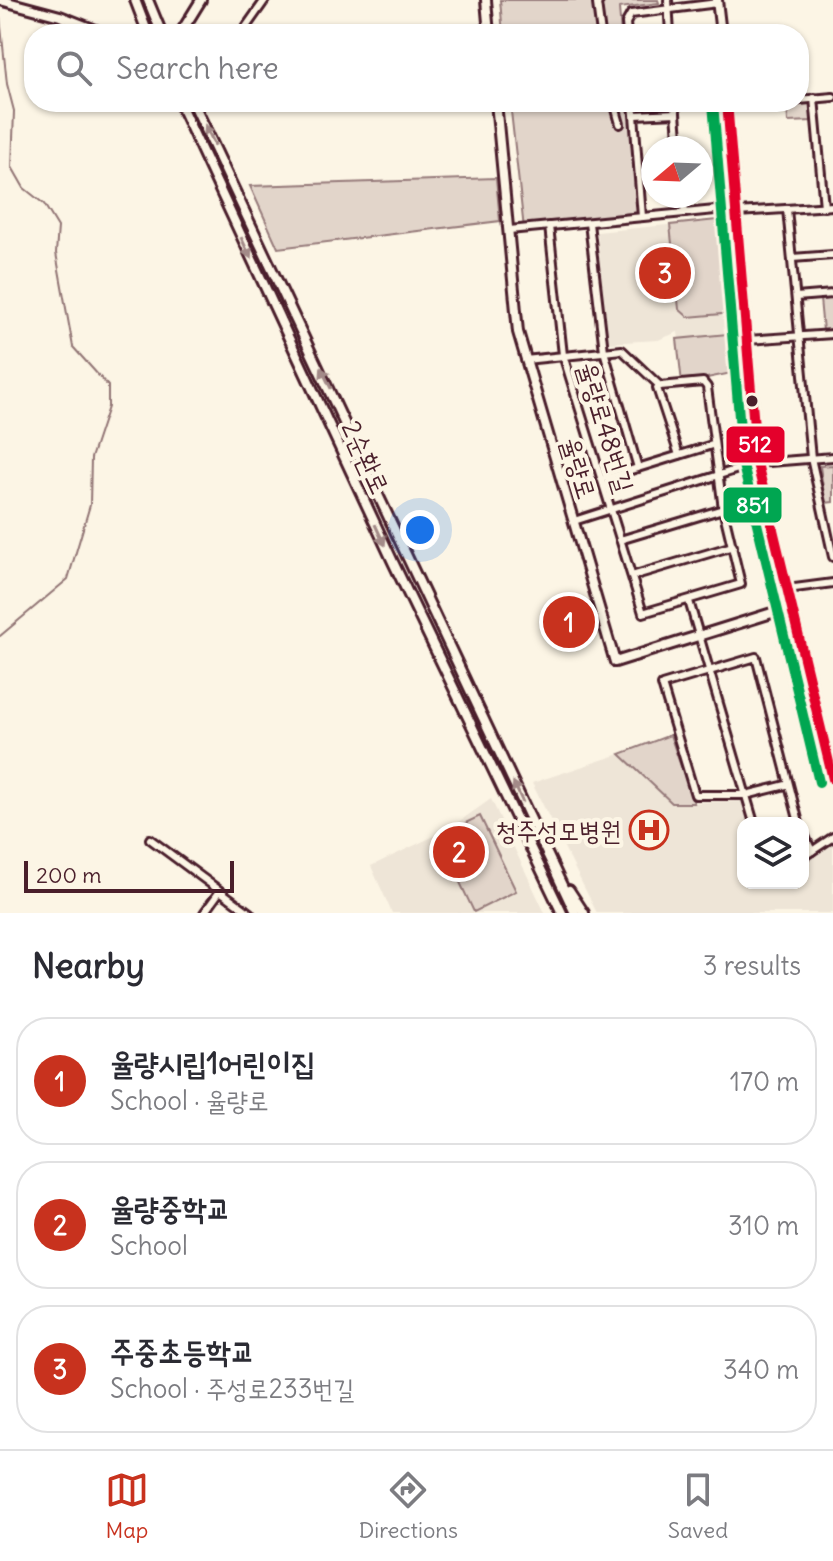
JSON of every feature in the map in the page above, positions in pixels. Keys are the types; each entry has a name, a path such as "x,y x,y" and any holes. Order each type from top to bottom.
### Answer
{"street":[{"path":"0,0 75,24"},
{"path":"135,0 144,24"},
{"path":"148,0 158,24"},
{"path":"186,24 201,0"},
{"path":"248,24 265,0"},
{"path":"486,0 488,24"},
{"path":"600,0 597,4 600,24"},
{"path":"668,0 670,24"},
{"path":"626,24 631,14 718,2 720,24"},
{"path":"809,99 833,97"},
{"path":"814,98 824,207"},
{"name":"2순환로","path":"183,112 399,576 550,887 559,913"},
{"name":"2순환로","path":"198,112 575,913"},
{"name":"율량로","path":"497,112 518,332 615,662 791,607"},
{"path":"617,112 620,124"},
{"path":"635,112 642,217"},
{"path":"728,112 757,463 828,745 833,779"},
{"path":"635,115 676,113 678,136"},
{"path":"509,230 685,213 833,206"},
{"path":"684,208 685,213"},
{"path":"787,209 811,458 833,557"},
{"name":"율량로48번길","path":"589,223 604,351 638,468"},
{"name":"율량로48번길","path":"549,226 563,355 643,613 689,601"},
{"path":"792,258 833,255"},
{"path":"796,297 833,294"},
{"path":"747,340 833,334"},
{"name":"율량로48번길","path":"525,360 626,351 660,386"},
{"path":"679,455 657,388 703,382 707,387 716,478 741,584 689,601 752,817"},
{"path":"602,479 712,445"},
{"path":"574,521 757,463 833,457"},
{"path":"620,540 723,509"},
{"path":"632,576 733,546"},
{"path":"787,589 833,583"},
{"path":"786,785 746,795 698,796 692,790 662,685 756,657 786,785 797,817"},
{"path":"809,853 833,837"},
{"path":"150,839 250,913"},
{"path":"809,845 812,851"},
{"path":"553,865 584,913"},
{"path":"204,913 220,891"}],"shaded area":[{"path":"500,0 658,0 659,3 619,8 620,24 502,24"},
{"path":"809,101 813,121 788,122 787,112 809,112"},
{"path":"511,112 630,112 638,212 524,229"},
{"path":"496,178 500,221 278,248 250,186"},
{"path":"717,220 725,225 737,333 679,339 678,332 658,340 607,343 597,232"},
{"path":"717,220 725,225 733,313 688,317 679,309 670,225"},
{"path":"833,298 833,330 823,331 820,299"},
{"path":"737,333 732,373 682,383 677,339"},
{"path":"833,465 833,502 825,503 820,466"},
{"path":"670,735 694,803 672,803 620,754"},
{"name":"청주성모병원","path":"620,754 672,803 744,801 751,817 737,817 737,889 809,889 809,853 833,837 833,913 597,913 532,783"},
{"path":"491,799 545,913 392,913 371,866 447,830"},
{"path":"480,816 516,891 474,912 438,836"}],"waterway":[{"path":"0,17 7,84 14,111 12,167 24,188 44,204 58,227 56,253 73,347 108,386 108,407 91,458 90,505 68,579 0,636"}],"transit line":[{"name":"851","path":"714,112 743,465 819,782"},
{"name":"512","path":"728,112 757,463 833,779"}],"place":[{"name":"주중초등학교","path":"665,273"},
{"name":"율량시립1어린이집","path":"569,622"},
{"name":"청주성모병원","path":"649,830"},
{"name":"율량중학교","path":"459,852"}]}
